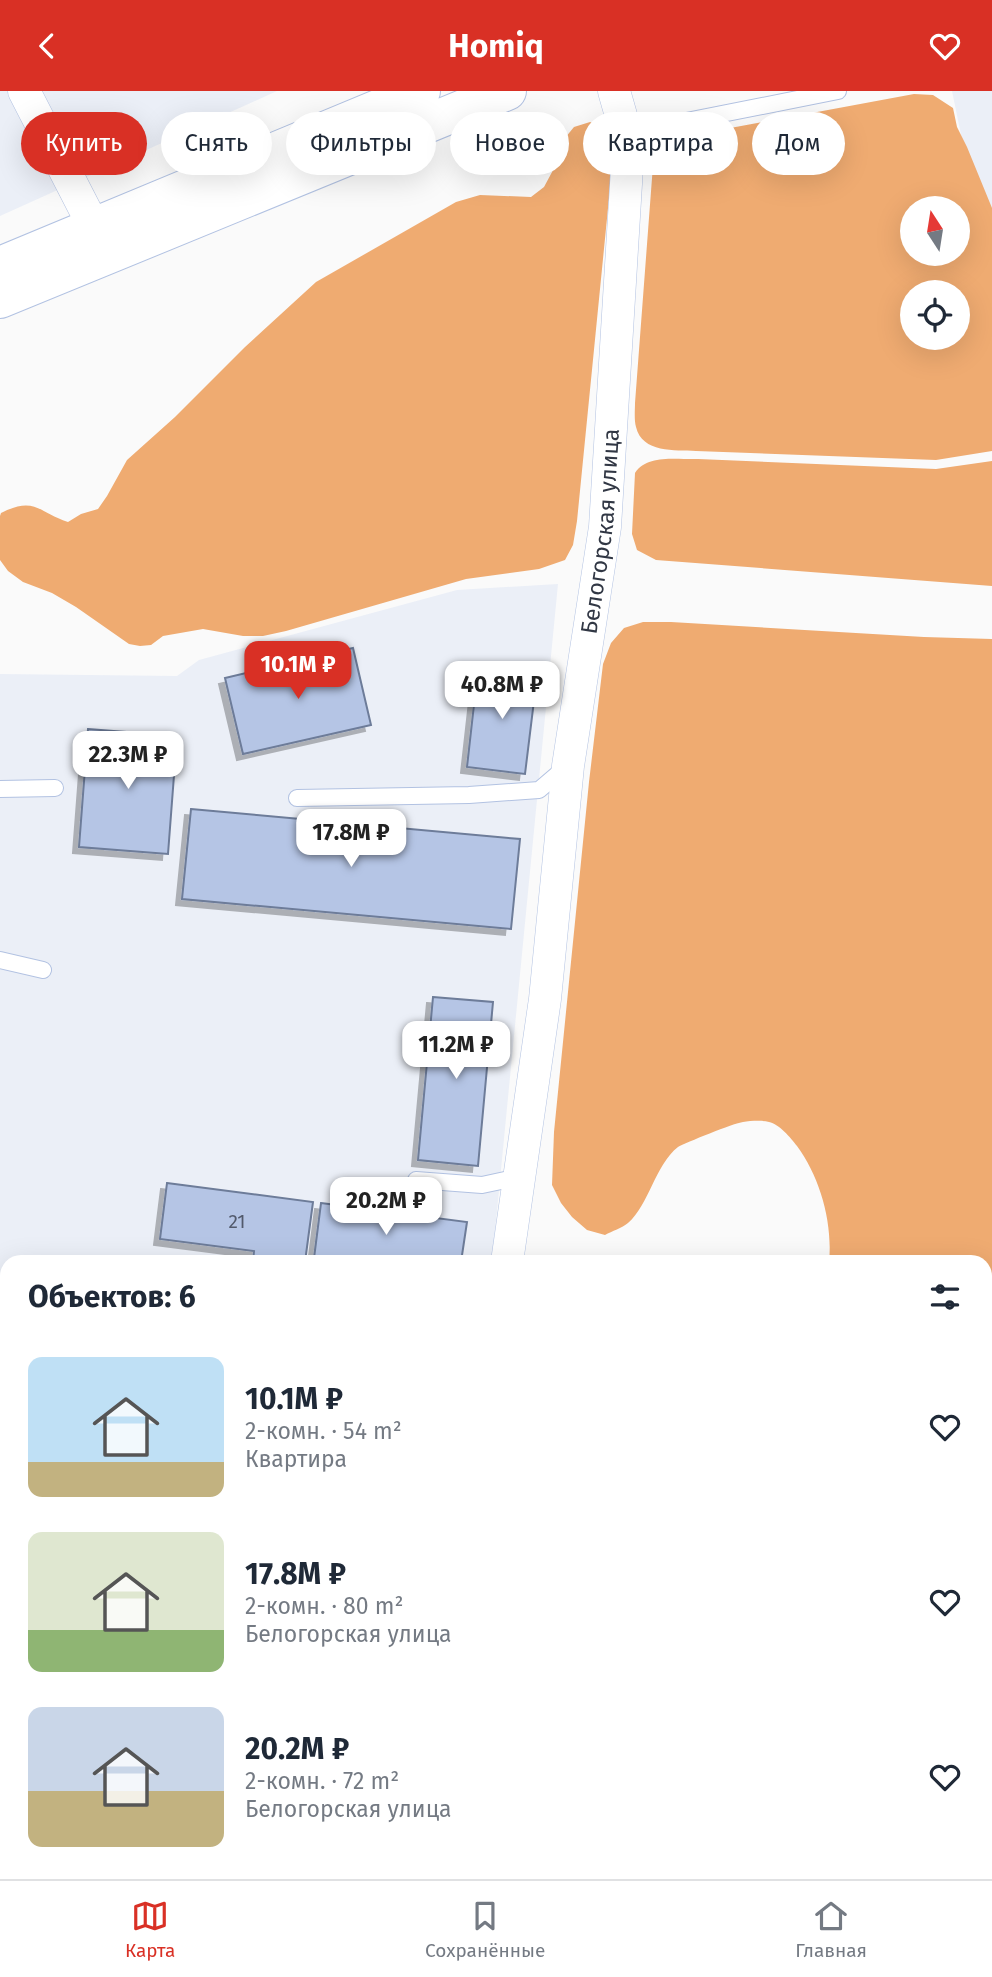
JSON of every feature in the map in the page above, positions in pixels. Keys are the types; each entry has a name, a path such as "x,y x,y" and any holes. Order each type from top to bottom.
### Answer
{"main road":[{"path":"0,266 421,91"},
{"path":"0,299 507,91"}],"street":[{"path":"24,91 94,227"},
{"name":"Белогорская улица","path":"614,91 620,112"},
{"name":"Белогорская улица","path":"508,1255 545,999 568,765 605,527 627,175"}],"lane":[{"path":"732,112 838,91"},
{"path":"297,798 469,795 539,790 568,765"},
{"path":"0,789 55,789"},
{"path":"0,960 43,970"},
{"path":"416,1180 482,1185 519,1177"}],"shaded area":[{"path":"0,91 277,91 230,112 161,112 161,143 147,150 147,112 21,112 21,175 91,175 0,216"},
{"path":"952,91 992,91 992,285"},
{"path":"914,94 933,95 953,108 957,127 992,208 992,451 936,460 660,448 645,442 639,435 635,403 652,175 738,175 738,127 752,124 752,175 845,175 845,112 817,112"},
{"path":"583,124 583,175 611,175 577,521 573,545 565,560 539,569 466,579 263,636 243,636 203,629 163,636 151,645 140,646 129,644 76,607 52,593 23,582 8,571 0,560 1,513 12,508 29,506 68,522 81,514 98,509 127,460 316,282 456,202 480,195 531,197 544,187 550,175 569,175 569,133 574,127"},
{"path":"698,459 936,469 992,461 992,586 656,560 637,550 632,534 635,473 640,467 655,460"},
{"path":"558,584 493,1255 0,1255 0,674 177,676 199,660 457,590"},
{"path":"643,622 671,622 992,639 992,1255 829,1255 827,1216 812,1172 797,1146 785,1132 766,1121 738,1123 678,1147 663,1164 635,1215 626,1225 605,1235 587,1230 561,1203 552,1185 554,1132 589,782 603,664 611,643 624,628"}],"building":[{"path":"353,648 371,725 243,754 225,678"},
{"path":"478,669 537,676 525,774 467,767"},
{"path":"88,729 177,736 168,854 79,847"},
{"path":"191,809 520,839 511,929 182,899"},
{"path":"433,997 493,1002 478,1166 418,1160"},
{"path":"167,1183 313,1202 306,1255 254,1255 254,1251 160,1239"},
{"path":"321,1203 467,1222 462,1255 314,1255"}]}
